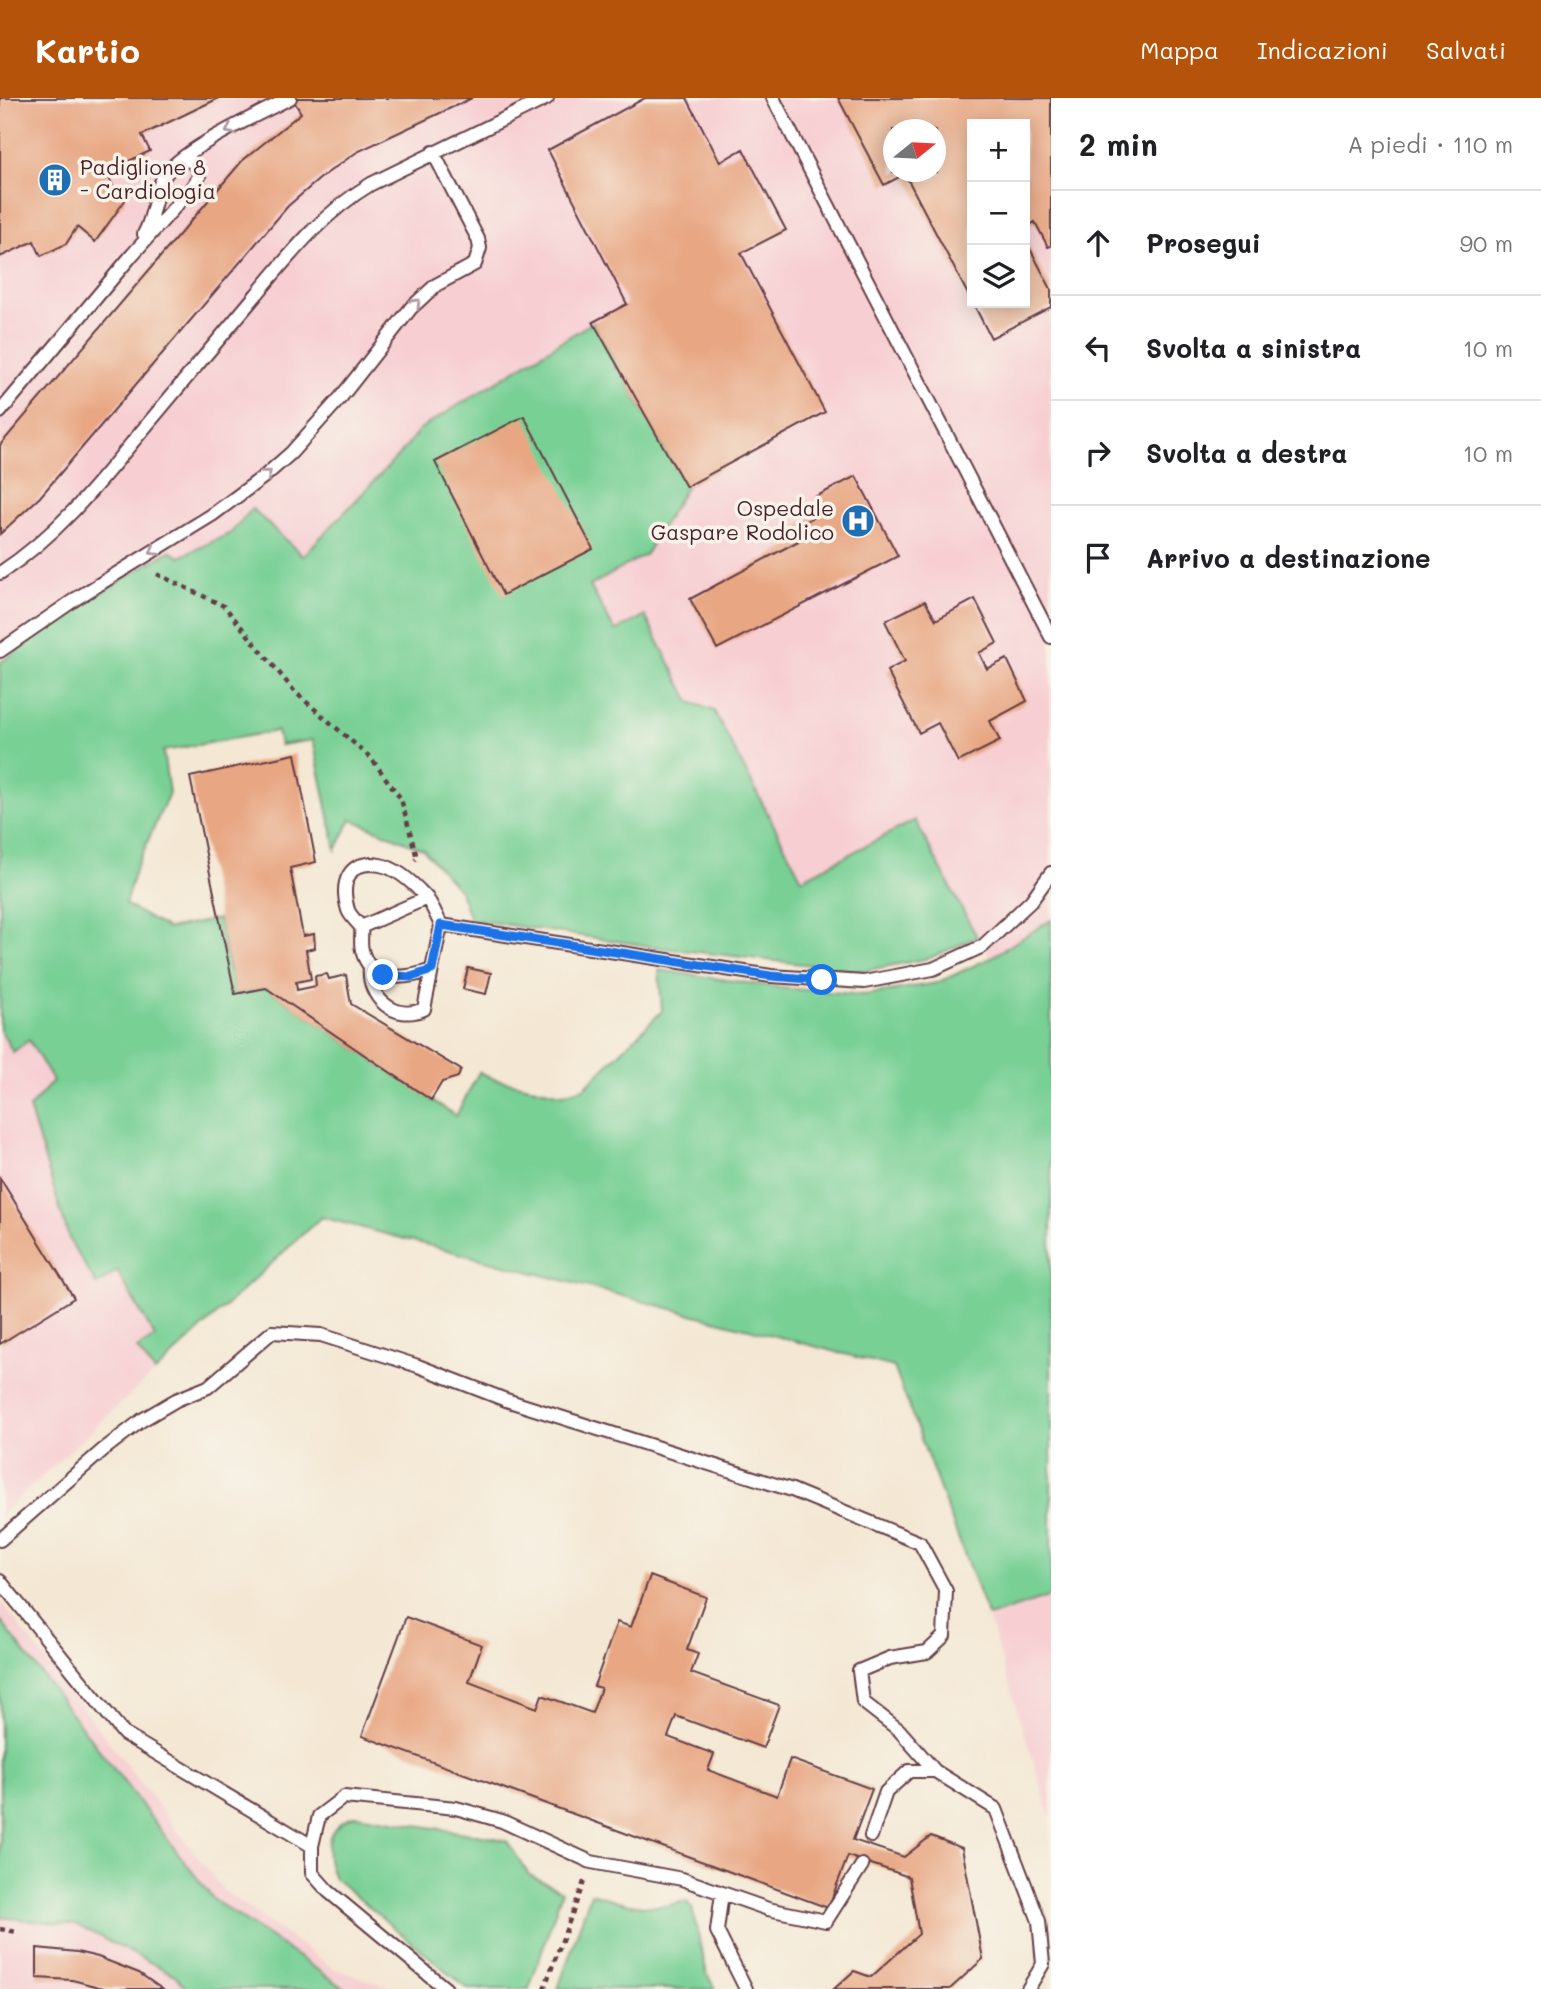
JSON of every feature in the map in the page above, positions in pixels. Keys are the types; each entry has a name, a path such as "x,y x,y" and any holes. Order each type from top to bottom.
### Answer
{"lane":[{"path":"132,256 150,222 163,177 181,160 290,98"},
{"path":"0,573 32,551 80,505 310,231 351,196 433,152 547,98"},
{"path":"773,98 1051,637"},
{"path":"0,651 77,598 212,515 266,475 291,453 341,397 411,308 436,285 475,264 480,248 472,225 433,152"},
{"path":"0,412 190,190 199,177 198,168 191,161 181,160"},
{"path":"362,864 382,865 405,877 427,898 441,925 424,1009 412,1015 397,1013 373,990 369,979 370,967 362,950 361,927 349,912 344,884 350,872 362,864"},
{"path":"441,925 771,976 864,982 933,969 983,946 1031,901 1051,873"},
{"path":"361,927 427,898"},
{"path":"370,967 383,975 411,977 432,970"},
{"path":"0,1539 142,1420 176,1400 208,1387 272,1332 321,1335 418,1366 506,1400 792,1490 920,1543 946,1591 944,1636 927,1652 890,1658 859,1671 863,1702 899,1730 934,1771 996,1809 1039,1921 1043,1964 1028,1989"},
{"path":"0,1581 124,1734 312,1846"},
{"path":"871,1836 886,1792 909,1771 934,1771"},
{"path":"446,1989 328,1891 312,1873 312,1846 318,1816 344,1797 467,1811 502,1821 591,1862 682,1879 768,1909 826,1921 862,1865"},
{"path":"722,1893 716,1931 746,1989"}],"path":[{"path":"134,563 224,606 295,692 371,758 401,799 417,858"},
{"path":"544,1989 591,1862"},
{"path":"0,1928 17,1932"}],"shaded area":[{"name":"Ospedale Gaspare Rodolico","path":"0,98 1051,98 1051,920 990,958 915,820 802,879 714,711 690,702 645,616 615,631 590,586 646,554 593,322 420,429 402,452 303,556 252,509 231,533 83,603 0,663"},
{"path":"0,1030 13,1052 29,1040 53,1081 29,1108 70,1241 97,1284 116,1271 155,1337 137,1349 155,1372 0,1515"},
{"path":"1051,1596 1051,1818 988,1617"},
{"path":"0,1601 224,1891 335,1969 396,1989 0,1989"}],"green space":[{"path":"593,322 686,487 646,554 590,586 615,631 645,616 690,702 714,711 802,879 915,820 977,937 930,958 863,971 655,947 470,919 460,891 423,849 351,819 336,850 313,740 280,745 277,731 163,751 169,793 135,870 125,904 168,929 218,919 235,994 266,988 456,1116 479,1072 494,1079 562,1094 584,1088 662,1011 659,970 782,988 865,995 937,983 990,958 1051,920 1051,1596 988,1617 894,1367 321,1217 155,1372 137,1349 155,1337 117,1271 97,1285 70,1241 29,1108 53,1081 29,1040 13,1052 0,1030 0,663 83,603 170,551 180,557 231,533 252,509 303,556 402,452 420,429"},
{"path":"0,1620 214,1900 346,1989 186,1989 175,1975 77,1925 0,1917"},
{"path":"357,1815 507,1841 529,1875 562,1891 529,1989 468,1989 334,1878 328,1858 329,1840 338,1825"},
{"path":"591,1893 640,1906 687,1902 692,1908 707,1974 715,1989 558,1989"}],"building":[{"name":"Padiglione 8 - Cardiologia","path":"0,98 219,98 142,135 150,151 106,172 114,188 126,199 95,242 77,227 66,244 41,256 34,241 0,257"},
{"path":"292,98 472,98 357,152 288,206 40,497 0,534 0,445 242,161 301,113"},
{"path":"645,98 687,98 720,162 743,149 786,230 741,253 825,412 686,487 593,322 627,304 548,150"},
{"path":"838,98 1051,98 1051,246 1048,247 1035,222 1030,225 1030,119 967,119 967,292 909,182 946,182 946,119 883,119 883,182 890,182 884,185"},
{"path":"1030,249 1051,289 1051,307 991,338 976,308 1030,308"},
{"path":"524,416 593,549 503,595 435,462"},
{"path":"856,476 898,556 717,649 690,599 804,538 798,526 822,512 815,497"},
{"path":"975,599 997,643 979,653 987,669 1007,659 1027,701 990,721 1000,741 958,762 938,723 919,733 887,671 905,661 885,621 925,601 936,620"},
{"path":"295,754 316,862 290,868 303,936 314,934 315,948 306,950 311,979 296,982 297,990 316,986 315,976 327,974 329,979 346,975 351,1004 461,1070 458,1077 442,1082 431,1100 266,988 235,994 190,777"},
{"path":"468,968 491,973 486,994 463,989"},
{"path":"0,1178 74,1298 0,1344"},
{"path":"650,1576 706,1597 687,1650 698,1654 691,1673 779,1705 763,1748 676,1716 668,1737 714,1754 708,1770 777,1796 790,1759 872,1789 853,1840 904,1857 931,1836 962,1848 983,1959 950,1989 834,1989 854,1971 871,1977 919,1934 909,1877 848,1856 828,1908 362,1736 406,1617 482,1645 469,1682 537,1708 542,1695 592,1713 601,1688 594,1686 617,1622 631,1627"},
{"path":"37,1948 98,1957 139,1973 162,1989 107,1989 72,1980 37,1978"}],"place":[{"name":"Padiglione 8 - Cardiologia","path":"55,180"},
{"name":"Ospedale Gaspare Rodolico","path":"858,521"}],"route":[{"path":"383,975 411,977 432,970 441,925 771,976 822,980"}]}
